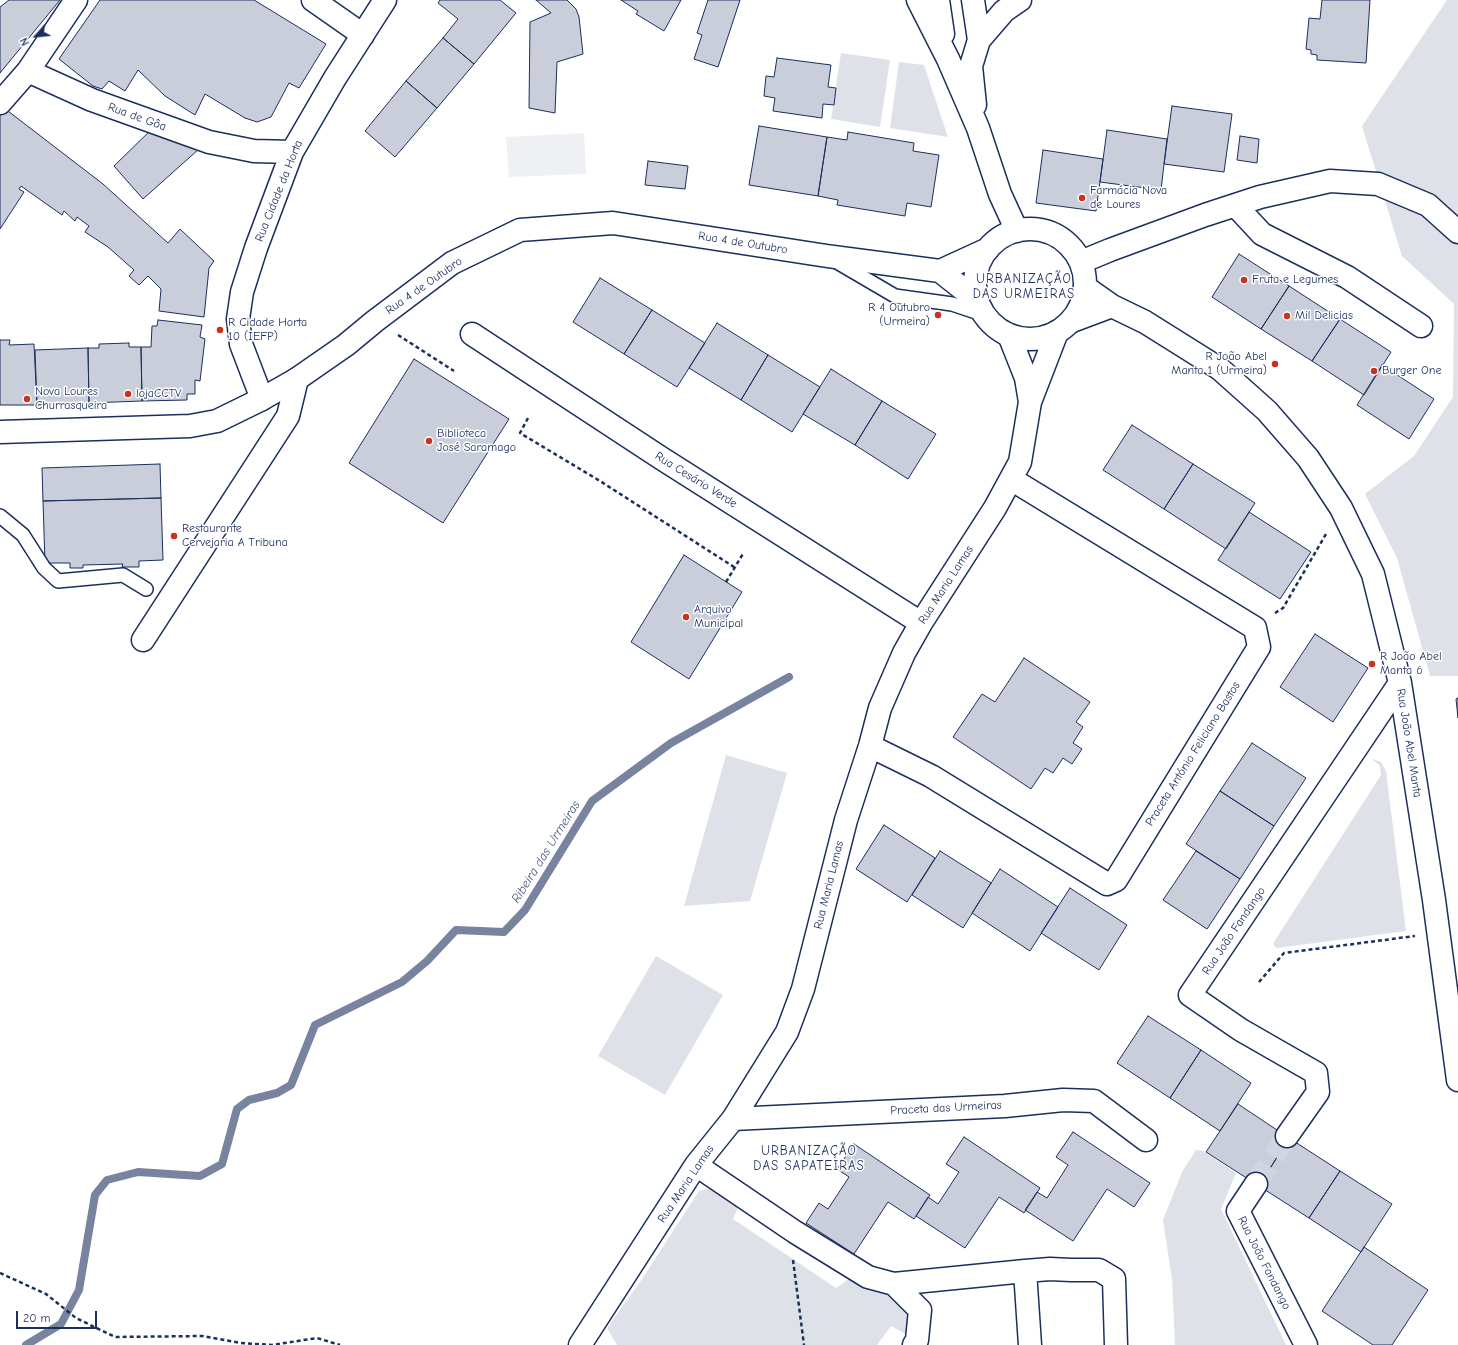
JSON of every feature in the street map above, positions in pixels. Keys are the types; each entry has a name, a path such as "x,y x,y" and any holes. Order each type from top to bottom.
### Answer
{"street":[{"path":"0,102 28,71 76,0"},
{"path":"313,0 363,35"},
{"name":"Rua Cidade da Horta","path":"262,400 241,344 238,320 242,292 256,248 292,152 335,78 385,0"},
{"path":"918,0 948,58 978,128 1000,194 1017,231"},
{"path":"938,0 948,58"},
{"path":"972,0 979,40"},
{"path":"978,128 971,66 979,40 1004,11 1020,0"},
{"name":"Rua de Gôa","path":"28,71 92,100 209,142 254,151 292,152"},
{"path":"1081,262 1124,244 1235,205 1330,181 1378,184 1428,205 1458,232"},
{"path":"1235,205 1262,234 1347,277 1420,326"},
{"name":"Rua 4 de Outubro","path":"0,432 190,426 217,421 262,400 297,379 346,345 375,321 452,263 520,230 613,223 827,256 940,271"},
{"path":"1064,327 1082,305 1085,287 1081,262 1070,246 1055,235 1036,229 1017,231 1001,238 988,249 940,271 982,308 996,327 1009,335 1024,339 1040,339 1112,306"},
{"path":"982,308 976,283 979,265 988,249"},
{"name":"Rua João Abel Manta","path":"1085,287 1112,306 1145,322 1220,369 1266,411 1302,452 1341,508 1373,574 1400,683 1439,932 1458,1080"},
{"name":"Rua Maria Lamas","path":"581,1345 696,1165 733,1119 787,1032 803,989 846,820 870,746 880,708 904,653 995,508 1020,462 1030,402 1064,327"},
{"name":"Rua Cesário Verde","path":"472,334 661,458 922,623"},
{"name":"Rua Maria Lamas","path":"1009,335 1026,378 1030,402"},
{"path":"143,640 288,416 297,379"},
{"path":"1011,479 1255,628"},
{"name":"Praceta António Feliciano Bastos","path":"870,746 931,776 1108,884 1116,880 1259,648 1255,628"},
{"name":"Rua João Fandango","path":"1287,1136 1318,1092 1316,1073 1241,1030 1190,995 1400,683"},
{"name":"Praceta das Urmeiras","path":"733,1119 1005,1106 1063,1100 1094,1101 1146,1140"},
{"path":"696,1165 795,1232 868,1277 894,1284 1050,1269 1099,1270 1114,1279 1116,1345"},
{"name":"Rua João Fandango","path":"1256,1184 1238,1212 1306,1345"},
{"path":"1025,1271 1030,1345"},
{"path":"894,1284 920,1310 917,1340 914,1345"}],"lane":[{"path":"827,256 894,296 982,308"},
{"path":"0,516 23,535 44,568 58,582 123,575 146,589"}],"path":[{"path":"375,321 454,371"},
{"path":"528,418 520,433 600,481 734,567"},
{"path":"1255,628 1283,608 1341,508"},
{"path":"726,582 744,552"},
{"path":"1259,982 1284,953 1439,932"},
{"path":"795,1232 791,1245 804,1345"},
{"path":"0,1273 46,1294 76,1318 115,1337 202,1336 241,1343 272,1345 317,1338 340,1345"}],"shaded area":[{"path":"1447,0 1458,0 1458,676 1430,676 1397,558 1365,494 1414,456 1453,397 1454,304 1402,256 1362,126"},
{"path":"841,53 890,60 880,127 831,119"},
{"path":"899,62 924,65 948,137 890,128"},
{"path":"584,133 586,174 509,177 506,137"},
{"path":"726,755 787,773 750,901 684,906"},
{"path":"1372,759 1381,762 1386,771 1406,931 1277,948 1274,946 1274,942 1381,775 1380,766"},
{"path":"656,956 723,995 665,1095 598,1056"},
{"path":"1196,1150 1203,1151 1236,1173 1221,1209 1286,1345 1175,1345 1172,1279 1163,1220 1182,1172"},
{"path":"710,1188 724,1193 740,1203 733,1219 836,1288 853,1276 873,1283 906,1306 911,1320 909,1336 891,1326 877,1345 617,1345 607,1328 642,1279 699,1191"}],"building":[{"path":"9,0 60,0 0,73 0,7"},
{"path":"100,0 254,0 326,44 299,88 289,83 271,117 257,122 245,118 205,94 195,115 165,96 138,70 125,91 109,81 102,89 93,86 59,59"},
{"path":"440,0 500,0 516,13 474,64 443,38 458,19 438,3"},
{"path":"536,0 567,0 576,9 579,17 583,54 557,62 555,113 529,108 530,22 551,13"},
{"path":"621,0 681,0 664,31 636,14 638,11"},
{"path":"708,0 740,0 718,67 694,59 702,35 697,33"},
{"path":"1322,0 1370,0 1366,63 1317,60 1317,55 1311,54 1311,50 1306,49 1309,18 1320,19"},
{"path":"443,38 474,64 437,108 406,81"},
{"path":"777,58 831,65 828,87 836,88 834,105 823,104 822,118 773,111 775,98 764,96 766,76 774,77"},
{"path":"406,81 437,108 395,157 365,131"},
{"path":"1172,106 1232,114 1224,172 1164,164"},
{"path":"4,108 103,184 168,243 180,229 214,261 209,268 204,317 159,311 161,289 148,276 139,285 129,276 134,270 108,247 85,232 89,226 77,217 75,221 64,211 62,215 21,186 19,189 24,192 0,229 0,115"},
{"path":"759,126 827,137 818,196 749,185"},
{"path":"154,127 199,149 143,199 114,166"},
{"path":"1107,130 1167,139 1161,190 1100,182"},
{"path":"848,132 914,143 913,151 939,155 931,207 907,203 905,216 837,205 838,200 818,196 827,137 847,140"},
{"path":"1240,136 1259,139 1257,163 1237,160"},
{"path":"1043,150 1103,159 1096,211 1036,203"},
{"path":"648,161 688,166 685,189 645,185"},
{"path":"1239,254 1289,286 1261,329 1212,297"},
{"path":"600,278 652,310 624,354 573,322"},
{"path":"1289,286 1340,319 1312,361 1261,329"},
{"path":"652,310 705,343 677,387 624,354"},
{"path":"1340,319 1391,352 1364,395 1312,361"},
{"path":"158,320 202,325 200,337 205,339 200,381 195,380 195,394 187,394 187,400 142,401 141,347 151,347 152,326 157,326"},
{"path":"717,323 768,355 741,400 689,368"},
{"path":"0,340 10,340 9,345 34,344 37,405 0,405"},
{"path":"129,343 129,347 141,347 142,401 89,403 88,348 99,348 99,344"},
{"path":"88,348 89,403 37,405 35,350"},
{"path":"768,355 820,387 792,432 741,400"},
{"name":"Biblioteca José Saramago","path":"414,359 509,419 443,523 349,463"},
{"path":"1382,365 1434,399 1409,439 1357,405"},
{"path":"831,369 882,401 855,445 803,414"},
{"path":"882,401 936,434 908,479 855,445"},
{"path":"1132,425 1193,464 1164,509 1103,470"},
{"path":"160,464 161,498 43,501 42,468"},
{"path":"1193,464 1255,503 1226,549 1164,509"},
{"path":"161,498 163,560 139,561 139,567 122,567 123,564 83,565 83,568 70,568 70,563 45,563 43,501"},
{"path":"1249,512 1311,552 1280,599 1218,560"},
{"name":"Arquivo Municipal","path":"684,555 742,592 689,679 631,642"},
{"path":"1315,634 1368,668 1333,722 1280,687"},
{"path":"1024,658 1090,702 1076,722 1083,727 1073,743 1082,749 1072,764 1063,758 1053,773 1045,768 1031,789 953,737 982,694 995,702"},
{"path":"1458,698 1458,718 1456,699"},
{"path":"1252,743 1306,778 1274,826 1220,791"},
{"path":"1220,791 1274,826 1240,879 1186,844"},
{"path":"884,825 935,858 907,902 856,869"},
{"path":"940,851 991,883 963,928 912,895"},
{"path":"1196,851 1240,879 1207,929 1163,900"},
{"path":"1000,869 1058,907 1030,951 972,913"},
{"path":"1070,888 1127,925 1099,970 1041,933"},
{"path":"1148,1016 1201,1050 1170,1098 1117,1063"},
{"path":"1201,1050 1251,1083 1220,1131 1170,1098"},
{"path":"1238,1104 1289,1138 1259,1186 1206,1152"},
{"path":"1073,1132 1150,1183 1134,1207 1107,1189 1073,1241 1025,1210 1037,1192 1047,1198 1068,1165 1056,1157"},
{"path":"964,1137 1040,1188 1024,1213 999,1197 965,1248 916,1216 928,1197 938,1204 959,1172 946,1164"},
{"path":"1289,1138 1340,1171 1309,1218 1259,1186"},
{"path":"854,1144 930,1195 914,1219 888,1202 854,1254 806,1223 819,1203 828,1209 849,1177 837,1169"},
{"path":"1340,1171 1392,1204 1361,1252 1309,1218"},
{"path":"1364,1247 1428,1290 1392,1345 1373,1345 1322,1311"}],"waterway":[{"name":"Ribeira das Urmeiras","path":"26,1345 61,1324 79,1290 95,1195 107,1180 138,1172 200,1176 222,1164 237,1109 249,1100 277,1093 291,1085 315,1025 402,982 427,961 456,930 504,932 525,910 592,801 671,743 789,677"}],"tunnel":[{"path":"1256,1184 1287,1136"}],"place":[{"name":"Farmácia Nova de Loures","path":"1082,198"},
{"name":"Fruta e Legumes","path":"1244,280"},
{"name":"R 4 Outubro (Urmeira)","path":"938,315"},
{"name":"Mil Delicias","path":"1287,316"},
{"name":"R Cidade Horta 10 (IEFP)","path":"220,330"},
{"name":"R João Abel Manta 1 (Urmeira)","path":"1275,364"},
{"name":"Burger One","path":"1374,371"},
{"name":"lojaCCTV","path":"128,394"},
{"name":"Nova Loures Churrasqueira","path":"27,399"},
{"name":"Biblioteca José Saramago","path":"429,441"},
{"name":"Restaurante Cervejaria A Tribuna","path":"174,536"},
{"name":"Arquivo Municipal","path":"686,617"},
{"name":"R João Abel Manta 6","path":"1372,664"}],"district":[{"name":"URBANIZAÇÃO DAS URMEIRAS","path":"1024,286"},
{"name":"URBANIZAÇÃO DAS SAPATEIRAS","path":"809,1158"}]}
